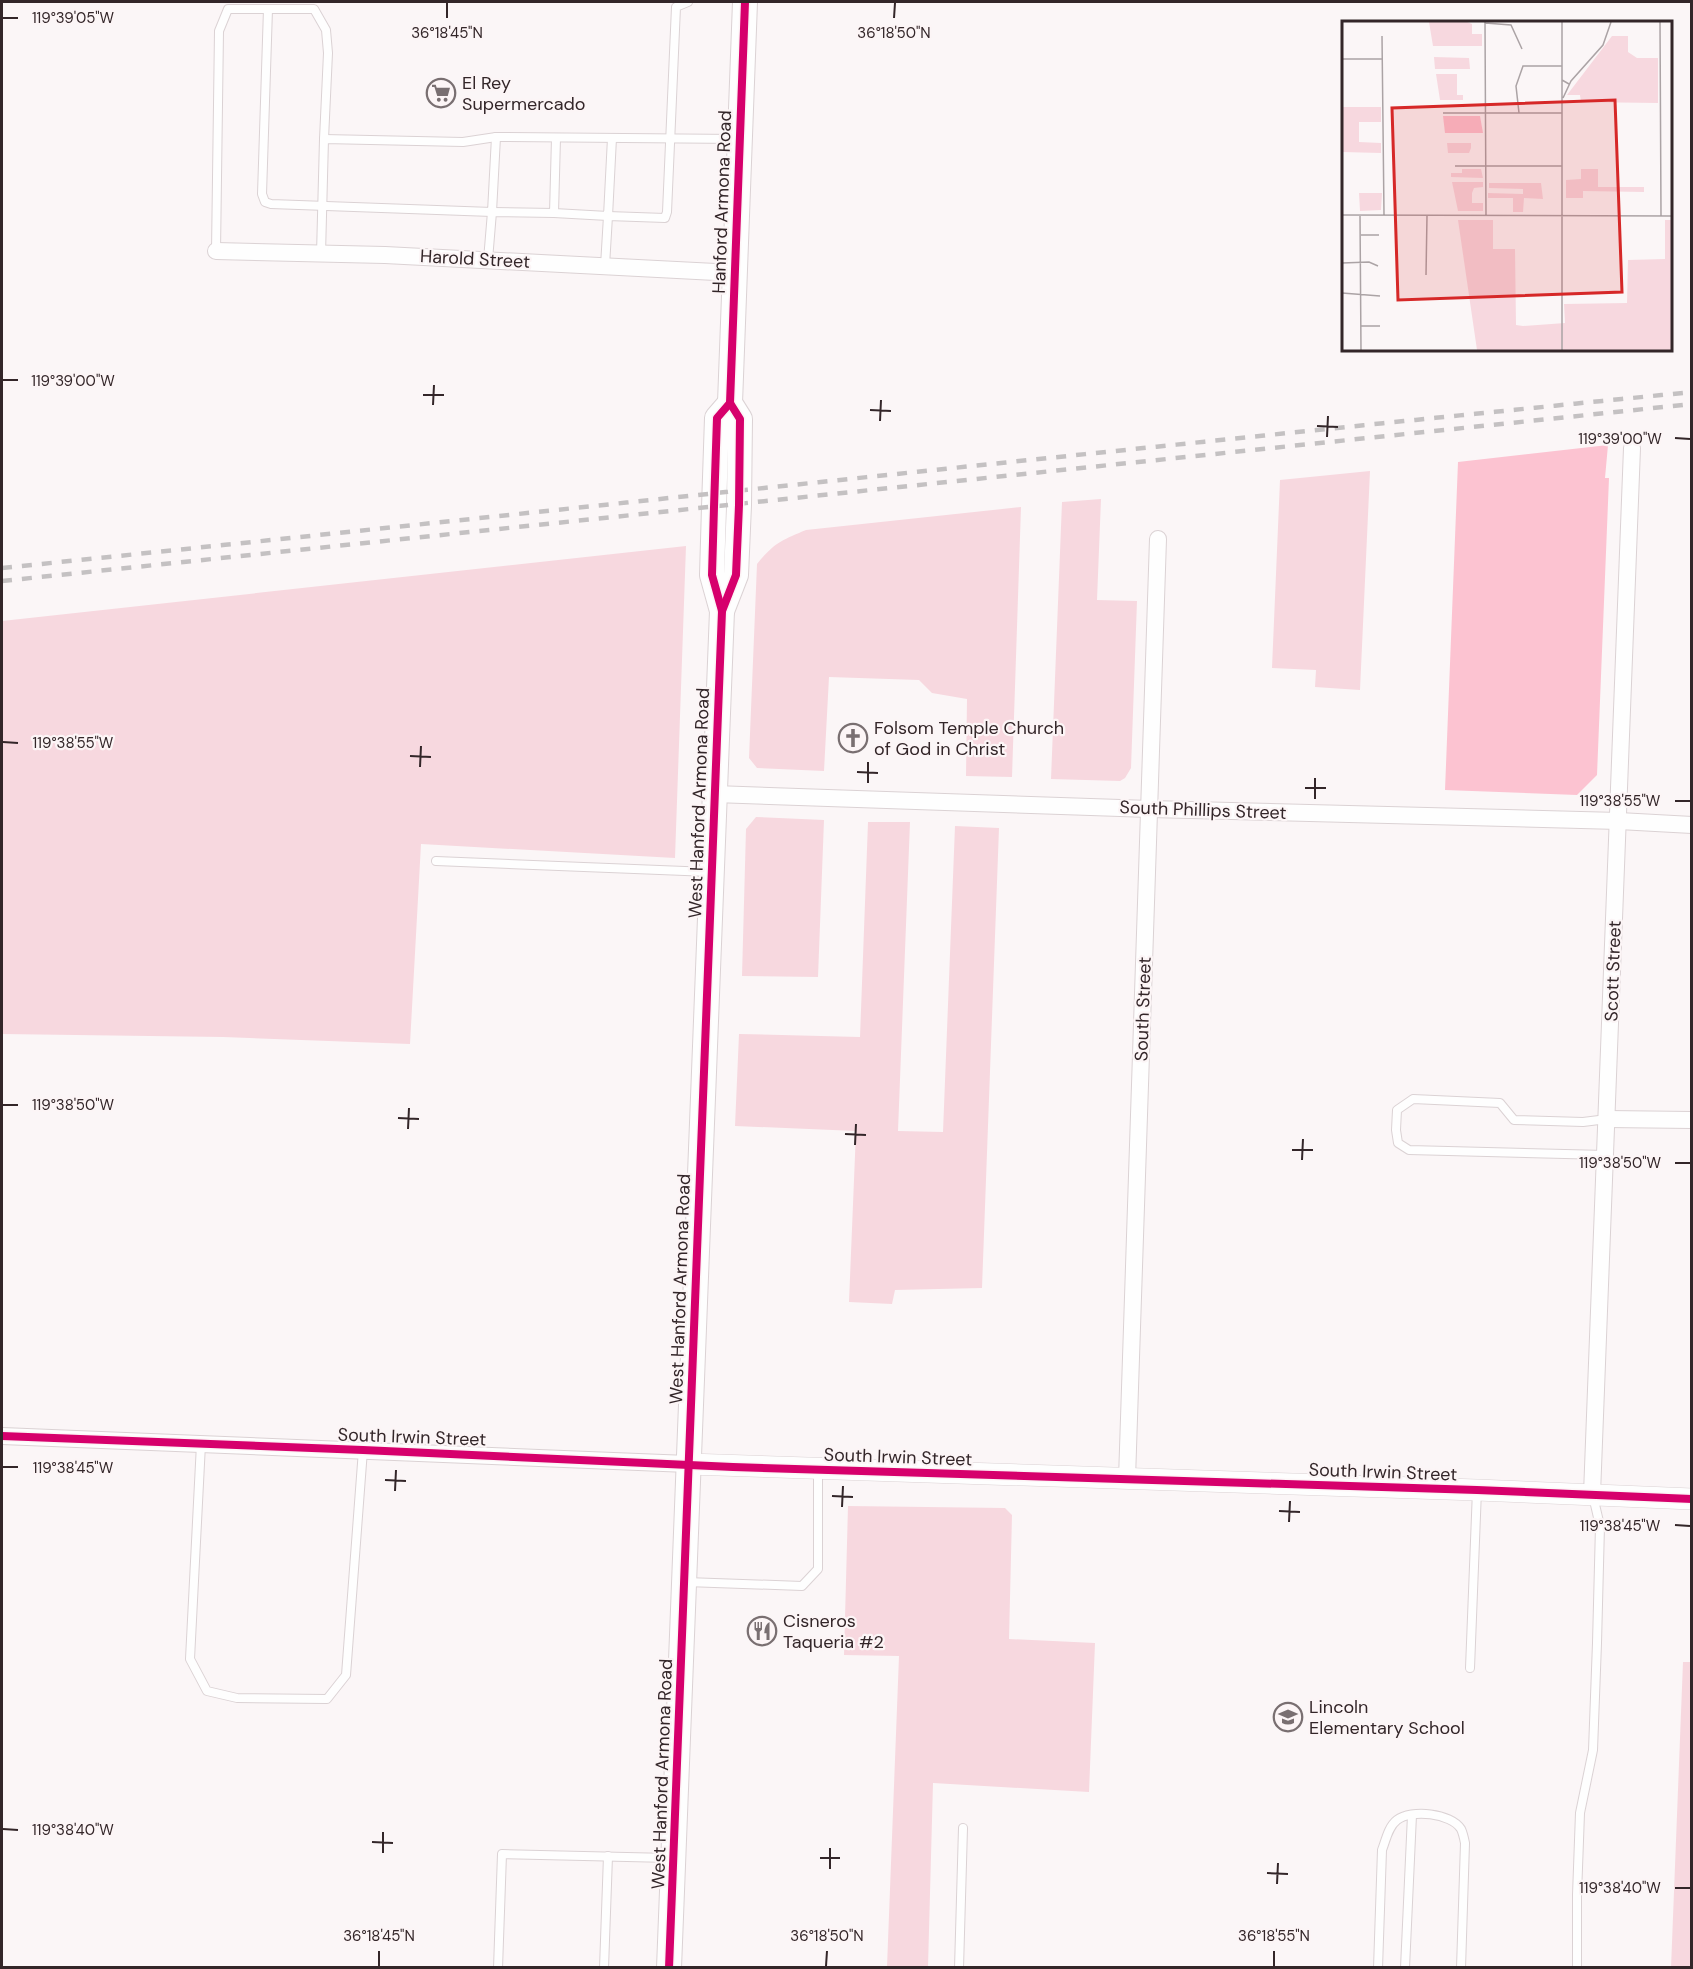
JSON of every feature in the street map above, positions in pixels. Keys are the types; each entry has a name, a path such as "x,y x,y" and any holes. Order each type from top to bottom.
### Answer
{"main road":[{"name":"Hanford Armona Road","path":"722,611 736,575 739,505 740,419 730,403 744,2"},
{"name":"West Hanford Armona Road","path":"669,1968 722,611"}],"street":[{"name":"Harold Street","path":"216,251 488,260 735,273"},
{"name":"Scott Street","path":"1592,1494 1632,448"},
{"name":"South Street","path":"1127,1479 1158,539"},
{"name":"South Phillips Street","path":"714,794 1692,825"},
{"path":"1607,1119 1692,1120"},
{"name":"South Irwin Street","path":"2,1436 818,1469 1689,1498"}],"lane":[{"path":"268,9 262,194 265,202 665,218 676,7 688,2"},
{"path":"216,251 219,31 228,9 314,9 326,30 328,53 321,254"},
{"path":"324,139 463,142 496,137 740,139"},
{"path":"488,260 496,137"},
{"path":"554,213 556,138"},
{"path":"605,266 612,138"},
{"path":"436,861 711,872"},
{"path":"1606,1155 1410,1150 1398,1143 1396,1130 1397,1110 1413,1099 1500,1103 1514,1120 1583,1122 1607,1119"},
{"path":"201,1444 190,1659 207,1691 237,1698 327,1699 346,1675 363,1449"},
{"path":"684,1581 802,1586 818,1569 818,1469"},
{"path":"1470,1668 1477,1490"},
{"path":"1577,1968 1576,1895 1580,1813 1593,1750 1597,1631 1600,1526 1592,1494"},
{"path":"1378,1968 1383,1850 1387,1834 1394,1822 1404,1815 1444,1816 1462,1830 1465,1842 1461,1968"},
{"path":"1405,1968 1412,1815"},
{"path":"959,1968 963,1828"},
{"path":"498,1968 502,1854 673,1858"},
{"path":"604,1968 608,1856"}],"shaded area":[{"path":"1608,445 1605,478 1609,478 1597,775 1577,795 1445,790 1458,462"},
{"path":"1370,471 1360,690 1315,687 1316,670 1272,668 1280,480"},
{"path":"1101,499 1097,600 1137,601 1131,768 1125,778 1120,781 1051,779 1062,502"},
{"path":"1021,507 1012,777 966,776 967,699 932,693 919,680 829,677 824,771 757,768 749,758 757,564 768,551 784,540 806,530"},
{"path":"686,546 675,858 421,844 410,1044 223,1037 2,1034 2,621"},
{"path":"756,817 824,820 818,977 742,976 746,829"},
{"path":"868,822 910,822 898,1131 943,1132 955,826 999,828 982,1288 895,1290 892,1304 849,1302 856,1131 735,1126 739,1034 860,1037"},
{"path":"848,1506 1005,1508 1012,1515 1009,1639 1095,1643 1089,1792 933,1783 928,1967 887,1967 899,1656 844,1655"},
{"path":"1683,1662 1692,1662 1692,1967 1671,1968"}],"railway":[{"path":"2,568 1692,392"},
{"path":"2,581 1692,404"}],"cycle path":[{"path":"722,611 736,575 739,505 740,419 730,403 745,2"},
{"path":"669,1968 722,611 712,575 717,418 730,403"},
{"path":"2,1436 733,1467 1477,1490 1692,1499"}],"place":[{"name":"El Rey Supermercado","path":"441,93"},
{"name":"Folsom Temple Church of God in Christ","path":"853,738"},
{"name":"Cisneros Taqueria #2","path":"762,1631"},
{"name":"Lincoln Elementary School","path":"1288,1717"}]}
